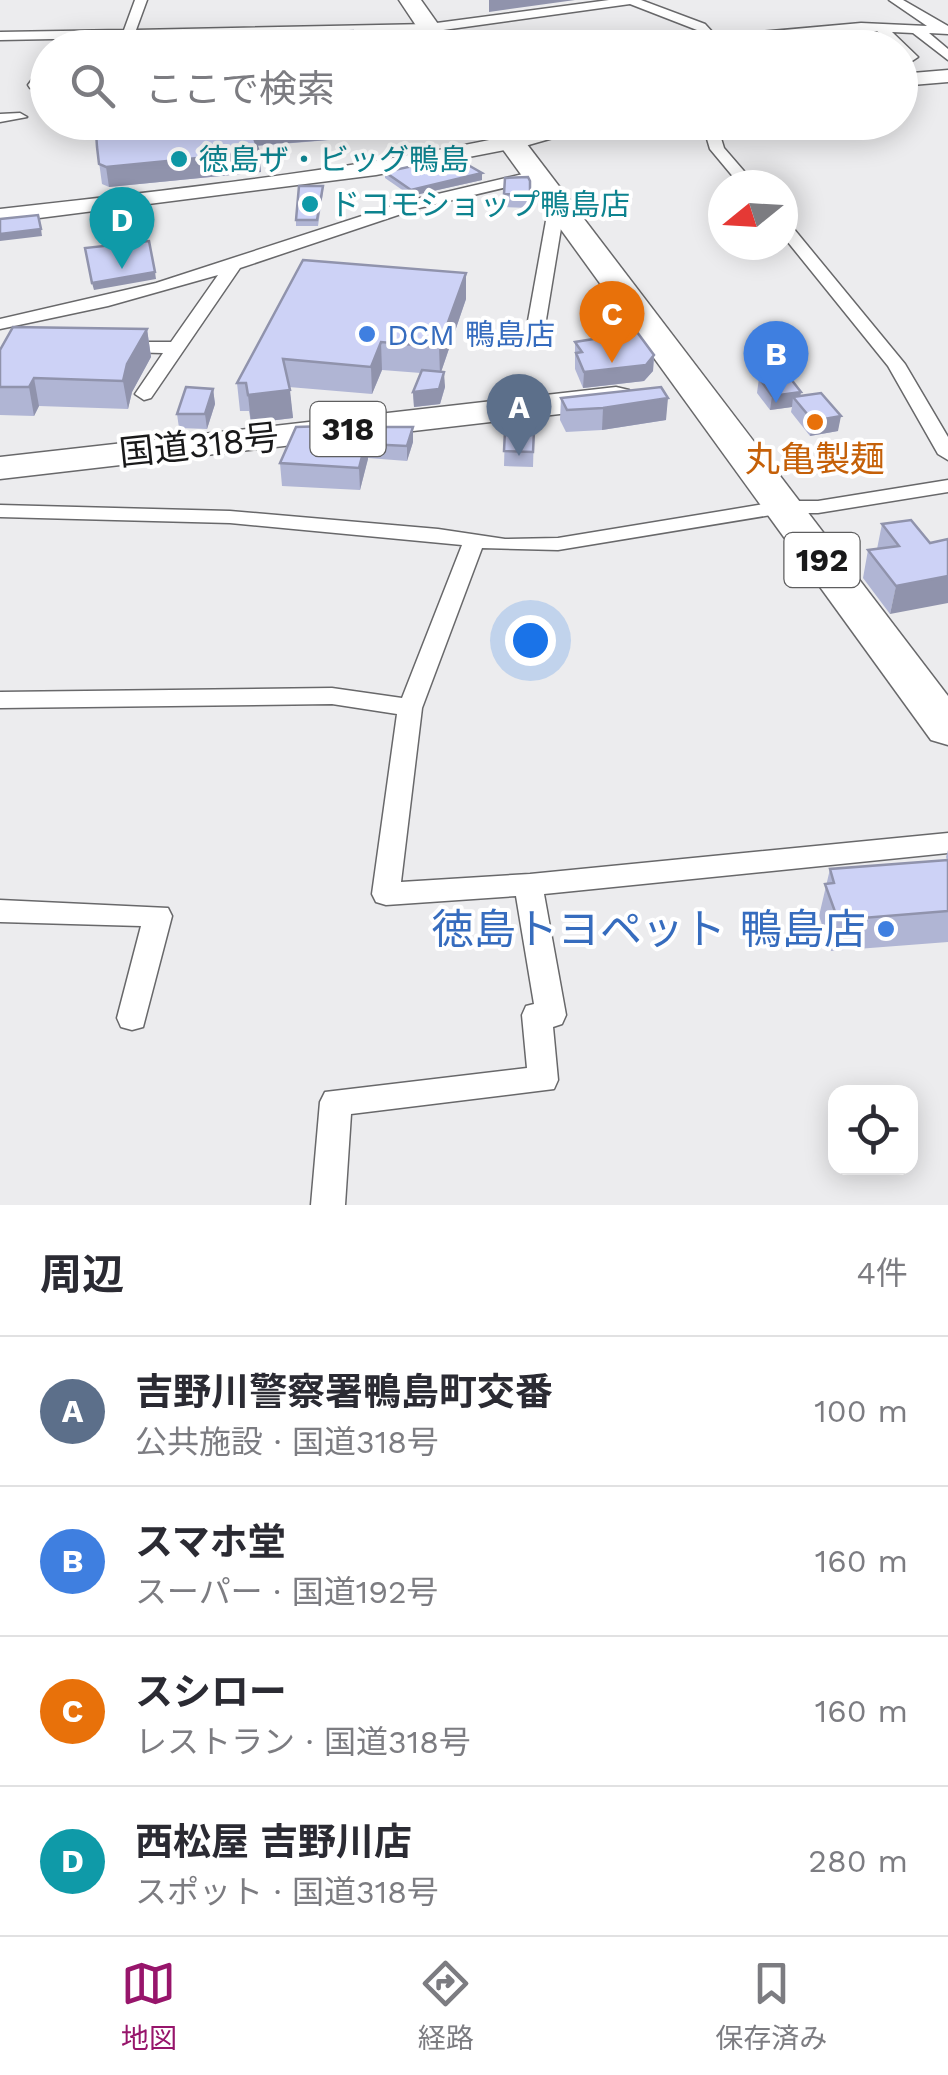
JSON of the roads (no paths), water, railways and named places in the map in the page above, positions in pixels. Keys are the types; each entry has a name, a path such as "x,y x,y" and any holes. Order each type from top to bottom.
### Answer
{"highway":[{"path":"410,0 431,30"},
{"name":"192","path":"509,140 557,204 667,393 783,507 948,730"},
{"name":"国道318号","path":"0,468 667,393"}],"street":[{"path":"130,30 141,0"},
{"path":"477,30 632,0 682,17 699,30"},
{"path":"895,0 944,30"},
{"path":"861,30 923,17"},
{"path":"923,17 942,52"},
{"path":"323,30 393,30"},
{"path":"0,36 30,36"},
{"path":"918,78 948,76"},
{"path":"0,118 20,117"},
{"path":"0,216 272,186 477,140"},
{"path":"714,140 735,170"},
{"path":"0,324 117,298 234,265 404,208 536,176"},
{"path":"535,332 557,204"},
{"path":"798,244 896,364 948,454"},
{"path":"144,394 234,265"},
{"path":"104,347 178,348"},
{"path":"0,511 230,518 438,534 474,542 558,544 783,507 818,507 948,486"},
{"path":"474,542 410,708 386,894 530,885 948,843"},
{"path":"0,700 332,696 410,708"},
{"path":"328,1205 336,1102 544,1080 537,1015 552,1014 530,903 530,885"},
{"path":"0,910 158,916 132,1018"}],"place":[{"name":"徳島ザ・ビッグ鴨島","path":"179,159"},
{"name":"ドコモショップ鴨島店","path":"310,204"},
{"name":"西松屋 吉野川店","path":"122,269"},
{"name":"DCM 鴨島店","path":"367,334"},
{"name":"スシロー","path":"612,363"},
{"name":"スマホ堂","path":"776,403"},
{"name":"丸亀製麺","path":"815,422"},
{"name":"吉野川警察署鴨島町交番","path":"519,456"},
{"name":"徳島トヨペット 鴨島店","path":"886,929"}]}
